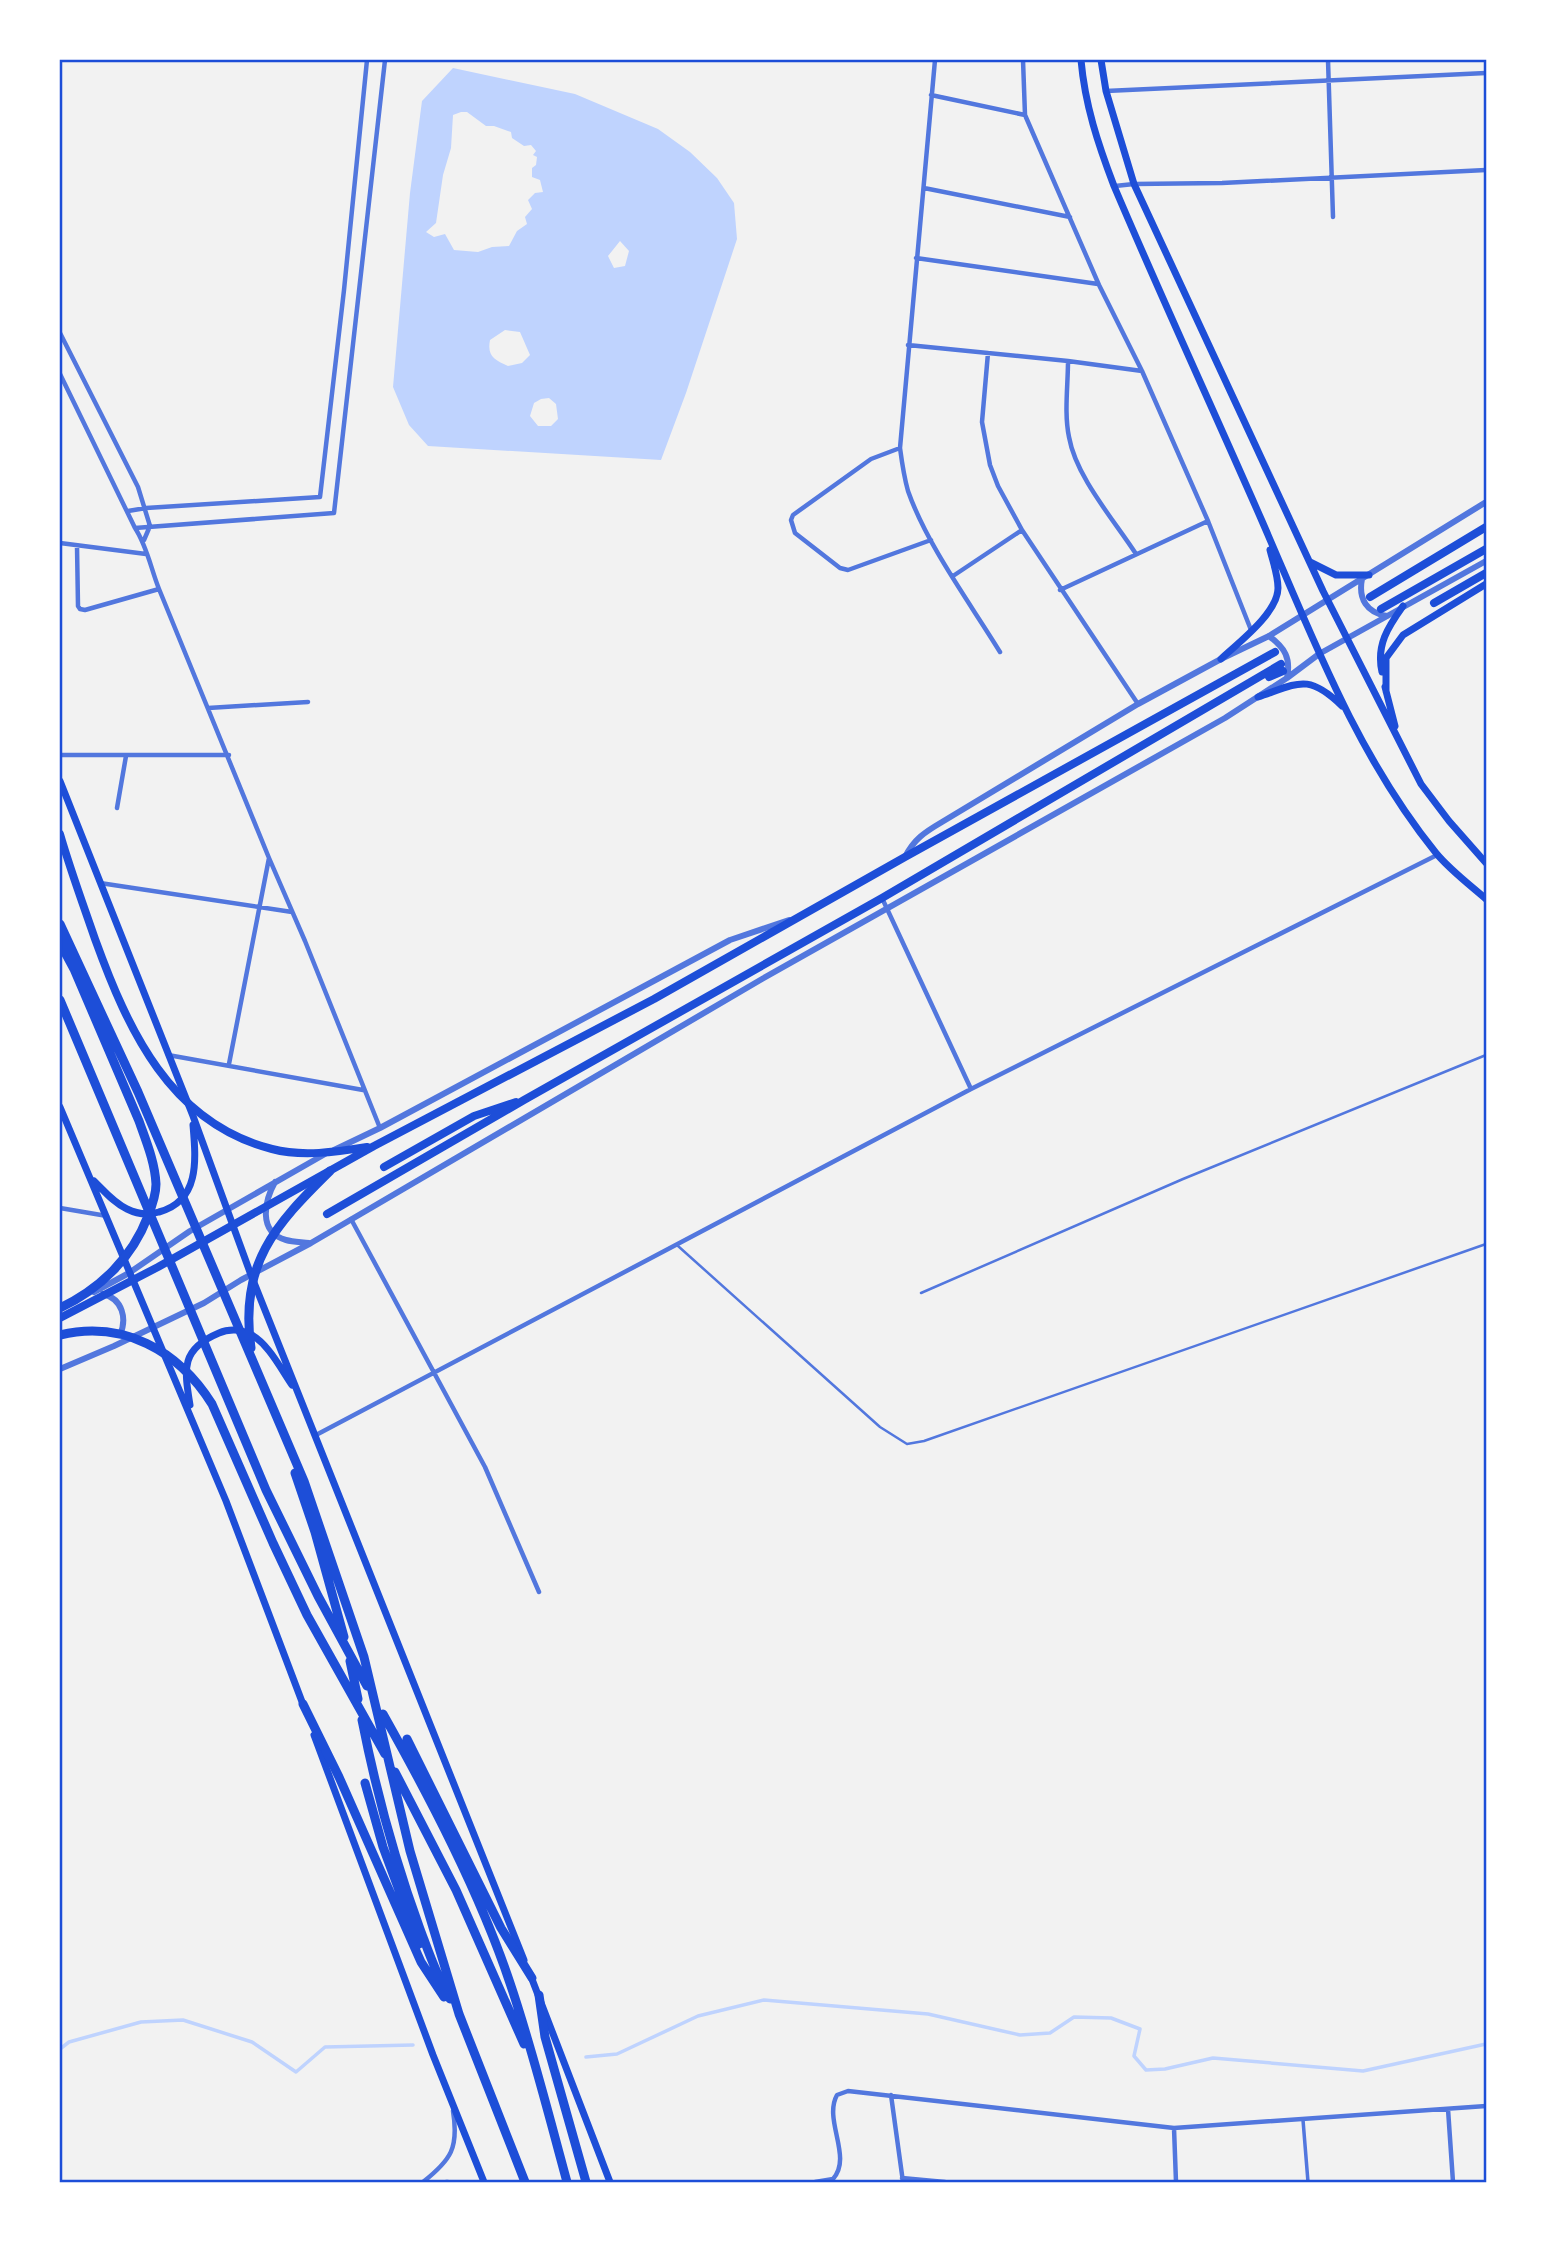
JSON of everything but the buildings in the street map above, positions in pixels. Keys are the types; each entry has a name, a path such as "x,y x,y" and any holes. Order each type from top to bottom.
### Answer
{"highway":[{"path":"1370,597 1486,527"},
{"path":"1384,613 1486,549"},
{"path":"1434,603 1486,573"},
{"path":"60,1318 125,1285 374,1146 654,999 1275,652"},
{"path":"328,1214 883,898 1250,684 1284,671"},
{"path":"60,834 121,1006 156,1066 188,1104 221,1129 274,1149 303,1153 338,1152 374,1146"},
{"path":"60,924 138,1091 304,1481 326,1540 364,1657 417,1876 459,2014 525,2182"},
{"path":"60,943 74,969 139,1121 147,1143 156,1186 145,1223 125,1258 95,1287 60,1307"},
{"path":"60,1000 176,1279 290,1542 389,1724 471,1887 510,1982 567,2182"},
{"path":"384,1167 483,1112 524,1100"},
{"path":"330,1171 280,1223 258,1264 248,1310 249,1333 252,1355 263,1391 315,1532 353,1673 373,1775 402,1878 440,1981"},
{"path":"60,1335 107,1331 136,1338 169,1356 188,1372 206,1394 307,1615 405,1789 456,1890 541,2084"},
{"path":"303,1704 339,1777 421,1962 437,1989 459,2014"},
{"path":"407,1739 501,1928 532,1978"},
{"path":"365,1783 401,1897 428,1964 459,2014"},
{"path":"539,1995 550,2035 558,2081 586,2182"}],"main road":[{"path":"1081,60 1084,91 1093,132 1114,186 1263,522 1301,615 1346,710 1380,771 1437,855 1486,899"},
{"path":"1101,60 1106,91 1134,184 1327,599 1421,784 1486,863"},
{"path":"1221,659 1266,614 1277,597 1277,578 1263,522"},
{"path":"1310,562 1336,575 1365,577"},
{"path":"1385,691 1386,658 1403,635 1486,584"},
{"path":"1400,744 1378,657 1386,630 1403,606"},
{"path":"1258,697 1295,685 1311,683 1326,691 1346,710"},
{"path":"60,781 193,1116 251,1275 539,1995"},
{"path":"60,1107 193,1419 303,1704 433,2055 484,2182"},
{"path":"90,1178 128,1210 153,1214 169,1209 184,1199 191,1182 195,1149 193,1116"},
{"path":"193,1419 186,1379 189,1358 194,1347 223,1331 238,1330 254,1336 299,1394"},
{"path":"550,2035 570,2074 610,2182"}],"street":[{"path":"128,511 320,497 368,60"},
{"path":"135,528 334,513 385,60"},
{"path":"936,60 900,448 907,488 931,540 1000,652"},
{"path":"1023,60 1025,115 1099,285 1142,371 1208,521 1251,630"},
{"path":"1328,60 1333,217"},
{"path":"1106,91 1486,73"},
{"path":"931,95 1025,115"},
{"path":"1114,186 1486,170"},
{"path":"924,188 1071,217"},
{"path":"916,258 1099,285"},
{"path":"60,332 127,463 146,508 150,526 144,541"},
{"path":"908,345 1142,371"},
{"path":"988,353 982,422 985,444 998,486 1060,590 1138,704"},
{"path":"1068,361 1067,423 1074,456 1086,479 1136,554"},
{"path":"60,373 135,528 144,541 159,589 380,1128"},
{"path":"900,448 872,459 793,515 792,527 795,533 840,568 848,570 931,540"},
{"path":"905,857 912,843 920,835 1138,704 1269,636 1486,502"},
{"path":"1060,590 1208,521"},
{"path":"953,576 1022,530"},
{"path":"60,543 146,554"},
{"path":"77,546 80,609 85,610 159,589"},
{"path":"1284,671 1347,639 1384,613 1403,606 1486,561"},
{"path":"1365,577 1361,596 1365,604 1370,611 1384,613"},
{"path":"60,1369 210,1300 762,979 1258,697 1290,665 1280,645 1269,636"},
{"path":"208,708 308,702"},
{"path":"60,755 229,755"},
{"path":"117,808 126,756"},
{"path":"316,1435 971,1089 1437,855"},
{"path":"229,1064 269,858"},
{"path":"99,883 293,912"},
{"path":"883,898 971,1089"},
{"path":"60,1307 129,1273 173,1241 276,1180 380,1128 730,940 808,913"},
{"path":"167,1054 363,1090"},
{"path":"276,1180 264,1211 267,1224 274,1234 284,1240 311,1243"},
{"path":"60,1208 107,1216"},
{"path":"351,1219 485,1468 539,1592"},
{"path":"90,1294 110,1296 121,1309 124,1321 122,1332 114,1346"},
{"path":"815,2182 832,2179 839,2169 833,2108 837,2095 842,2092 859,2091 1174,2128 1486,2106"},
{"path":"891,2095 902,2180 946,2182"},
{"path":"423,2182 448,2160 455,2143 451,2100"},
{"path":"1448,2109 1453,2182"},
{"path":"1303,2120 1308,2182"},
{"path":"1174,2128 1176,2182"}],"lane":[{"path":"921,1293 1183,1179 1486,1055"},
{"path":"676,1244 880,1427 907,1444 963,1427 1486,1244"}],"water":[{"path":"453,68 575,94 658,129 690,152 717,178 734,203 737,239 661,460 428,446 409,425 393,387 410,193 422,101","holes":["467,112 486,126 511,132 512,138 524,146 531,145 536,151 533,155 537,157 536,165 532,168 532,177 540,180 543,192 535,193 528,200 532,209 525,217 527,224 517,231 509,246 492,247 478,252 454,250 445,234 434,237 426,232 436,223 443,175 451,148 453,115","620,241 629,251 625,266 614,268 608,256","505,330 520,332 530,355 522,363 508,366 493,357 490,340","549,398 556,404 558,419 551,426 538,426 530,416 534,403"]}],"waterway":[{"path":"586,2057 617,2054 698,2016 764,2000 928,2014 1020,2035 1050,2033 1074,2017 1111,2018 1140,2029 1134,2056 1146,2070 1165,2069 1213,2058 1363,2071 1486,2044"},
{"path":"60,2049 69,2042 141,2022 183,2020 252,2042 296,2072 325,2047 413,2045"}]}
